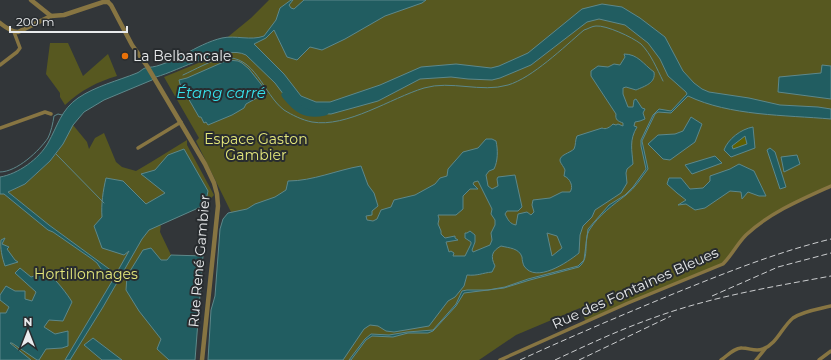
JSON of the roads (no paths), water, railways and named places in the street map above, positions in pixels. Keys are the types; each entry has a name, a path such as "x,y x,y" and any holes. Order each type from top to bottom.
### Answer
{"street":[{"path":"31,0 51,16"},
{"path":"0,24 14,32 18,32 51,16 64,14 109,1"},
{"name":"Rue René Gambier","path":"109,1 132,45 147,66 212,176 217,194 216,232 202,360"},
{"path":"0,65 20,48 14,32"},
{"path":"0,128 45,112 51,114"},
{"path":"138,148 181,122"},
{"name":"Rue des Fontaines Bleues","path":"500,360 628,303 723,264 746,235 769,217 831,186"},
{"path":"756,360 764,349 770,345 794,317 813,310 831,306"},
{"path":"721,360 734,351 743,348 752,350 764,349"},
{"path":"819,360 831,351"}],"water":[{"path":"293,0 289,5 294,9 304,0 426,0 422,3 385,16 345,39 322,50 310,47 297,60 287,57 274,30 266,38 254,44 284,74 301,96 316,102 330,102 380,85 421,67 456,64 491,68 499,66 528,53 582,9 602,4 622,7 640,18 665,37 683,71 702,89 709,92 749,98 780,105 831,109 831,119 758,114 704,103 688,96 671,113 658,112 655,114 642,141 648,169 638,183 626,195 606,210 590,229 587,237 588,229 609,205 625,195 633,187 646,169 641,140 653,115 659,109 671,111 687,94 668,76 660,59 648,43 625,25 599,19 587,22 531,65 500,78 492,80 451,77 420,79 378,101 331,114 310,113 294,106 275,83 246,55 226,53 201,60 156,77 104,100 84,112 73,125 63,144 50,161 25,184 8,192 49,225 116,274 129,251 124,255 102,248 94,226 102,217 102,198 106,178 123,181 146,204 165,193 141,174 155,170 168,155 184,149 208,191 205,205 149,230 142,239 103,307 70,360 65,360 114,278 101,269 92,259 48,230 4,194 0,194 0,177 14,173 39,155 48,143 60,118 78,98 99,87 138,73 145,68 158,66 173,60 217,39 227,37 254,38 264,36 276,20 280,8"},
{"path":"624,54 629,54 637,58 654,72 652,81 646,85 636,90 626,87 623,88 623,94 628,107 633,107 634,100 636,99 642,108 645,109 643,113 645,119 635,122 634,126 637,127 634,132 632,145 633,164 627,169 627,183 621,193 595,210 592,217 583,226 580,235 579,253 574,257 552,270 536,273 529,271 524,266 521,254 519,252 501,246 493,254 492,257 495,266 492,272 467,275 464,286 455,297 448,301 429,326 394,332 386,331 378,326 370,325 364,329 343,360 208,360 211,310 215,296 220,229 223,219 228,213 247,209 255,204 275,197 286,190 288,181 307,179 361,166 368,185 374,193 378,206 372,211 372,215 366,216 367,220 373,221 377,219 381,210 391,207 394,200 415,195 435,184 440,178 447,176 448,169 463,152 478,148 486,139 492,139 496,141 497,155 494,169 489,171 486,175 488,186 492,189 498,186 498,177 515,175 522,207 518,211 507,211 505,214 512,224 516,225 518,214 527,212 531,215 534,212 532,205 533,200 550,198 562,192 570,192 572,188 571,183 564,176 565,170 560,162 560,159 574,149 577,136 609,127 613,124 623,126 623,123 616,119 616,114 591,76 591,71 598,66 608,67 614,64 620,65 625,57","holes":["478,181 492,209 491,214 495,220 495,225 491,233 492,240 490,245 473,252 472,250 475,242 475,235 470,231 465,233 465,238 471,242 465,256 453,256 454,253 451,251 449,252 446,242 458,240 455,236 445,238 441,234 438,224 438,215 456,215 463,209 463,196 470,189 478,189 473,184 474,182","547,233 557,236 562,248 552,256"]},
{"name":"Étang carré","path":"228,60 238,61 249,69 264,88 262,95 246,104 244,108 232,115 208,125 206,122 204,123 201,117 199,117 179,80"},
{"path":"822,65 831,66 831,99 778,92 779,77 821,73"},
{"path":"691,117 702,124 695,142 670,160 663,159 648,144 658,135 675,134 683,131"},
{"path":"753,127 755,148 731,157 724,150 726,146 736,135 748,128","holes":["745,136 747,144 733,149 732,146"]},
{"path":"770,148 775,152 786,187 780,189 767,150"},
{"path":"797,155 800,164 784,172 781,157"},
{"path":"715,156 722,163 692,174 685,165"},
{"path":"739,164 754,171 766,196 759,196 748,192 742,199 741,192 730,191 705,208 695,210 686,204 678,205 686,200 667,184 669,178 681,178 690,189 703,188 710,181 710,176"},
{"path":"5,238 2,244 9,247 7,249 18,262 5,266 1,240"},
{"path":"586,242 586,254 584,260"},
{"path":"151,248 161,260 167,260 171,255 203,256 195,360 169,360 157,349 161,339 139,311 126,290 127,276 143,250"},
{"path":"584,260 579,267 504,288 488,290 505,287 528,279 578,266"},
{"path":"20,268 31,277 42,274 49,275 65,291 72,302 63,321 49,320 44,327 55,334 68,331 68,346 46,349 39,360 37,360 10,343 31,360 0,360 0,313 6,313 9,307 0,300 0,295 6,286 15,291 25,291 25,299 32,301 36,292 15,273"},
{"path":"488,290 464,293 456,306 433,331 428,333 408,333 393,337 372,336 366,340 351,360 349,360 365,339 371,334 389,335 433,330 456,304 462,291"},
{"path":"93,338 122,360 102,360 84,345"}],"waterway":[{"path":"183,75 219,59 234,58 251,68 270,95 284,110 305,120 326,123 354,117 424,88 445,85 487,88 508,85 527,76 537,69 584,30 593,26 600,26 619,32 641,44 651,57 663,81"},
{"path":"285,95 302,111 312,113 325,112"},
{"path":"0,172 13,169 20,165 39,149 48,138 54,116 58,114 62,115"},
{"path":"56,154 104,203"}],"railway":[{"path":"520,360 615,318 712,278 771,257 831,239"},
{"path":"712,296 778,267 831,253"},
{"path":"555,360 591,343 640,323 696,304 741,293 831,276"},
{"path":"579,360 671,316"}],"place":[{"name":"La Belbancale","path":"125,56"}],"park label":[{"name":"Espace Gaston Gambier","path":"256,148"},
{"name":"Hortillonnages","path":"86,274"}]}
